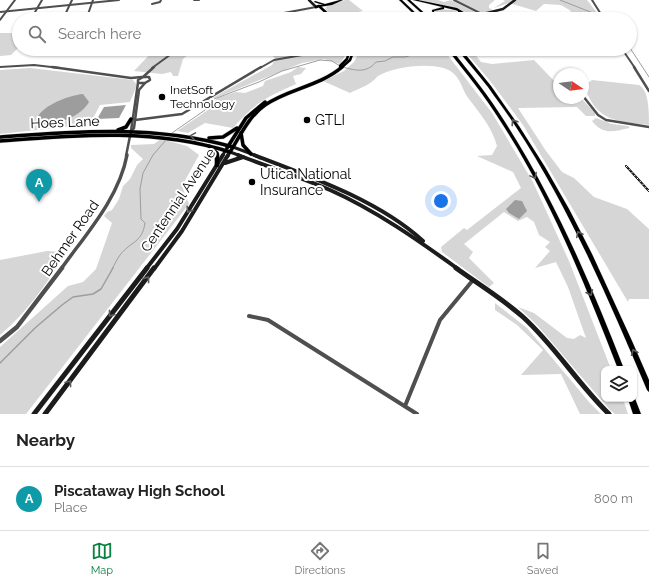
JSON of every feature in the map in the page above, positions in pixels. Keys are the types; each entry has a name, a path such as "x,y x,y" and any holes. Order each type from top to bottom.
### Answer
{"highway":[{"path":"318,7 324,10 328,5 339,0"},
{"path":"318,7 342,0"},
{"path":"398,0 413,12"},
{"path":"408,0 422,12"},
{"path":"414,0 456,9 461,12"},
{"path":"314,1 328,5"},
{"path":"318,7 323,12"},
{"path":"432,12 438,8 448,8 459,12"},
{"path":"342,66 348,56"},
{"name":"Centennial Avenue","path":"230,149 250,119 265,105 330,76 351,56"},
{"path":"454,56 489,102 512,137 538,184 580,270 619,366"},
{"path":"464,56 499,100 548,176 599,275 649,388"},
{"name":"Centennial Avenue","path":"230,149 241,124 264,102 329,74 342,66"},
{"path":"112,131 126,127 133,120"},
{"path":"131,134 167,133 205,138 218,138 229,135 241,124"},
{"name":"Hoes Lane","path":"0,137 112,131 131,134"},
{"path":"241,133 241,139 245,149 251,154"},
{"path":"131,134 175,139 230,149"},
{"name":"Hoes Lane","path":"0,141 131,134"},
{"path":"205,138 230,149"},
{"path":"206,144 217,153 220,166"},
{"path":"633,402 638,414"}],"main road":[{"path":"309,0 318,7"},
{"path":"493,12 515,0"},
{"path":"314,1 318,7"},
{"path":"230,149 251,154 308,175 366,202 404,225 428,247"},
{"path":"230,149 246,157 330,190 369,210 428,247 474,280 534,327 592,398 609,414"},
{"name":"Centennial Avenue","path":"45,414 182,231 230,149"},
{"path":"220,166 226,161 246,157"},
{"name":"Centennial Avenue","path":"34,414 177,229 220,166"}],"street":[{"path":"0,20 15,0"},
{"path":"35,12 42,0"},
{"path":"66,12 72,0"},
{"path":"89,12 93,0"},
{"path":"0,12 119,0"},
{"path":"152,4 162,0"},
{"path":"194,0 199,0"},
{"path":"454,0 478,12"},
{"path":"592,0 600,12"},
{"path":"290,12 318,7"},
{"path":"133,120 138,82 151,72 167,56"},
{"path":"133,120 182,114 274,60 296,56"},
{"path":"626,56 649,91"},
{"path":"0,67 34,65 131,78 149,77"},
{"path":"133,120 139,90 150,80 149,77 151,72"},
{"path":"131,78 138,82 145,83"},
{"path":"589,104 598,115 606,120 649,128"},
{"name":"Behmer Road","path":"0,341 17,327 41,297 109,201 122,176 131,134 134,128 133,120"},
{"path":"405,406 440,320 474,280"},
{"path":"249,316 268,320 416,414"}],"shaded area":[{"path":"349,0 363,11 328,12 325,9 327,6"},
{"path":"416,0 438,0 444,2 451,0 475,12 465,12 459,9"},
{"path":"455,0 495,0 489,5 489,8 493,10 481,12"},
{"path":"503,0 587,0 596,12 570,12 571,11 561,5 544,4 536,11 509,3 494,8 505,1"},
{"path":"440,9 454,10 457,12 434,12"},
{"path":"0,33 12,33 12,54 0,56"},
{"path":"148,56 187,56 183,59 178,76 173,76 171,72 162,74 134,71"},
{"path":"273,56 345,56 340,64 324,59 302,63 210,100 208,104 207,101 272,65 275,58"},
{"path":"357,56 448,56 492,113 533,182 569,261 610,366 601,366 601,400 537,325 518,307 534,313 567,338 574,339 580,335 586,338 568,287 556,262 535,268 550,251 545,247 550,242 539,235 534,222 527,217 518,221 504,212 464,244 473,252 469,258 494,283 489,287 442,252 441,247 464,228 467,230 521,188 513,172 477,156 492,155 497,146 489,127 467,96 456,76 450,71 441,67 407,67 385,72 377,76 375,80 369,84 350,93 323,81 344,71 354,62"},
{"path":"469,56 476,56 481,62 492,64 534,60 553,80 553,104 587,104 595,113 595,116 586,116 577,107 518,108 546,151 562,172 574,178 594,197 627,209 649,229 649,299 629,299 628,302 523,125 491,82"},
{"path":"298,67 306,68 301,74 293,76 296,84 262,102 248,112 233,128 205,123 188,133 177,131 208,110 217,98 236,92 245,93 263,86 265,81 291,72"},
{"path":"30,68 133,80 137,85 130,102 100,105 90,124 0,134 0,70","holes":["60,100 70,118 51,123 41,112"]},
{"path":"592,80 639,85 647,97 649,125 609,118 595,107 589,98 589,82"},
{"path":"83,94 89,102 85,108 73,117 50,124 36,123 37,117 47,107 62,99"},
{"path":"126,105 119,118 97,119 104,107"},
{"path":"596,118 612,124 628,126 630,128 605,131 596,126 592,121"},
{"path":"161,139 187,146 199,155 182,186 189,204 26,414 0,414 0,347 68,286 83,282 96,269 112,223 104,216 107,212 112,210 119,199 123,186 130,179 137,165 143,159 131,148 131,145 154,144"},
{"path":"515,200 522,201 527,211 519,219 509,213 506,209"},
{"path":"47,251 63,252 64,256 35,298 0,335 0,260"},
{"path":"495,303 527,328 589,402 601,414 580,414 561,374 521,375 543,350 517,325 495,310"},
{"path":"603,402 624,402 628,414 615,414"}],"waterway":[{"path":"560,0 590,12"},
{"path":"343,67 361,70 373,66 376,62 385,61 393,57 408,56"},
{"path":"635,56 649,77"},
{"path":"172,133 205,110 214,99 259,82 282,71 320,60 332,61 340,66"},
{"path":"112,269 124,250 139,238 144,230 145,223 141,219 140,189 143,173 153,155 166,140"},
{"path":"0,363 35,328 62,305 73,297 93,294 101,289 113,268"}],"railway":[{"path":"626,166 649,191"}],"place":[{"name":"InetSoft Technology","path":"162,97"},
{"name":"GTLI","path":"307,120"},
{"name":"Utica National Insurance","path":"252,182"},
{"name":"Piscataway High School","path":"39,202"}]}
